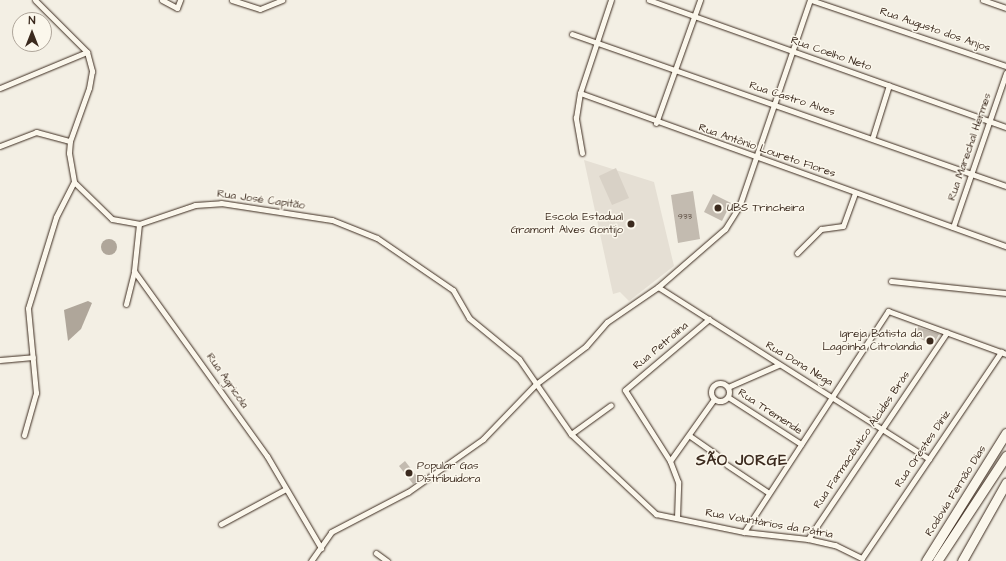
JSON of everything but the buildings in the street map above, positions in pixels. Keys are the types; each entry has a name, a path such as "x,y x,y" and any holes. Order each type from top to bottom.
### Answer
{"highway":[{"path":"983,471 1006,424"},
{"name":"Rodovia Fernão Dias","path":"926,561 1006,433"},
{"name":"Rodovia Fernão Dias","path":"937,561 1006,456"},
{"path":"962,561 1006,483"}],"street":[{"path":"24,435 35,407 33,357 28,308 56,217 74,182 70,141 89,88 92,71 87,52 35,0"},
{"path":"162,0 177,8 180,0"},
{"path":"232,0 260,9 282,0"},
{"path":"582,153 576,118 580,93 596,41 611,0"},
{"name":"Rua Coelho Neto","path":"649,0 1006,127"},
{"path":"656,123 676,71 700,0"},
{"path":"311,561 332,532 408,492 451,464 494,428 536,384 586,346 607,322 658,287 725,228 739,207 794,52 810,0"},
{"name":"Rua Augusto dos Anjos","path":"810,0 1006,66"},
{"path":"983,0 1006,8"},
{"name":"Rua Castro Alves","path":"572,34 596,41 676,71 775,105 873,136 970,174 1006,186"},
{"path":"0,88 87,52"},
{"name":"Rua Marechal Hermes","path":"953,227 1006,73"},
{"path":"873,136 889,85"},
{"name":"Rua Antônio Loureto Flores","path":"580,93 656,123 757,156 855,193 1006,246"},
{"path":"0,146 36,132 70,141"},
{"name":"Rua José Capitão","path":"74,182 112,219 139,224 208,202 348,224 377,238 442,280 453,290 469,318 519,359 536,384"},
{"path":"797,254 821,230 843,226 855,193"},
{"path":"126,304 134,271 139,224"},
{"name":"Rua Agricola","path":"134,271 267,456 284,490 320,548"},
{"path":"891,281 1006,293"},
{"name":"Rua Dona Nega","path":"658,287 778,365 834,397 929,459"},
{"path":"744,532 801,444 834,397 888,311 1004,353"},
{"name":"Rua Petrolina","path":"670,461 626,388 709,319"},
{"name":"Rua Farmacêutico Alcides Brás","path":"808,539 946,332"},
{"name":"Rua Orestes Diniz","path":"862,558 929,459 1004,353"},
{"path":"0,360 33,357"},
{"path":"728,387 778,365"},
{"path":"721,383 728,387 728,397 723,401 714,399 710,394 713,386 721,383"},
{"name":"Rua Voluntários da Pátria","path":"536,384 571,434 656,514 744,532 808,539 835,545 862,558"},
{"name":"Rua Tremende","path":"728,397 801,444"},
{"path":"677,518 678,482 670,461 690,436 714,399"},
{"path":"571,434 611,405"},
{"path":"690,436 716,454"},
{"path":"727,465 769,493"},
{"path":"221,524 284,490"},
{"path":"376,553 387,561"}],"shaded area":[{"name":"Escola Estadual Gramont Alves Gontijo","path":"584,160 654,182 674,266 629,301 620,292 613,294"},
{"path":"616,168 629,198 612,205 599,176"},
{"path":"106,239 112,239 117,244 115,253 112,255 106,255 101,250 101,244"},
{"path":"88,301 92,303 81,329 68,341 64,310"}],"place":[{"name":"UBS Trincheira","path":"718,208"},
{"name":"Escola Estadual Gramont Alves Gontijo","path":"631,224"},
{"name":"Igreja Batista da Lagoinha Citrolandia","path":"930,341"},
{"name":"Popular Gas Distribuidora","path":"409,473"}],"district":[{"name":"SÃO JORGE","path":"742,461"}]}
